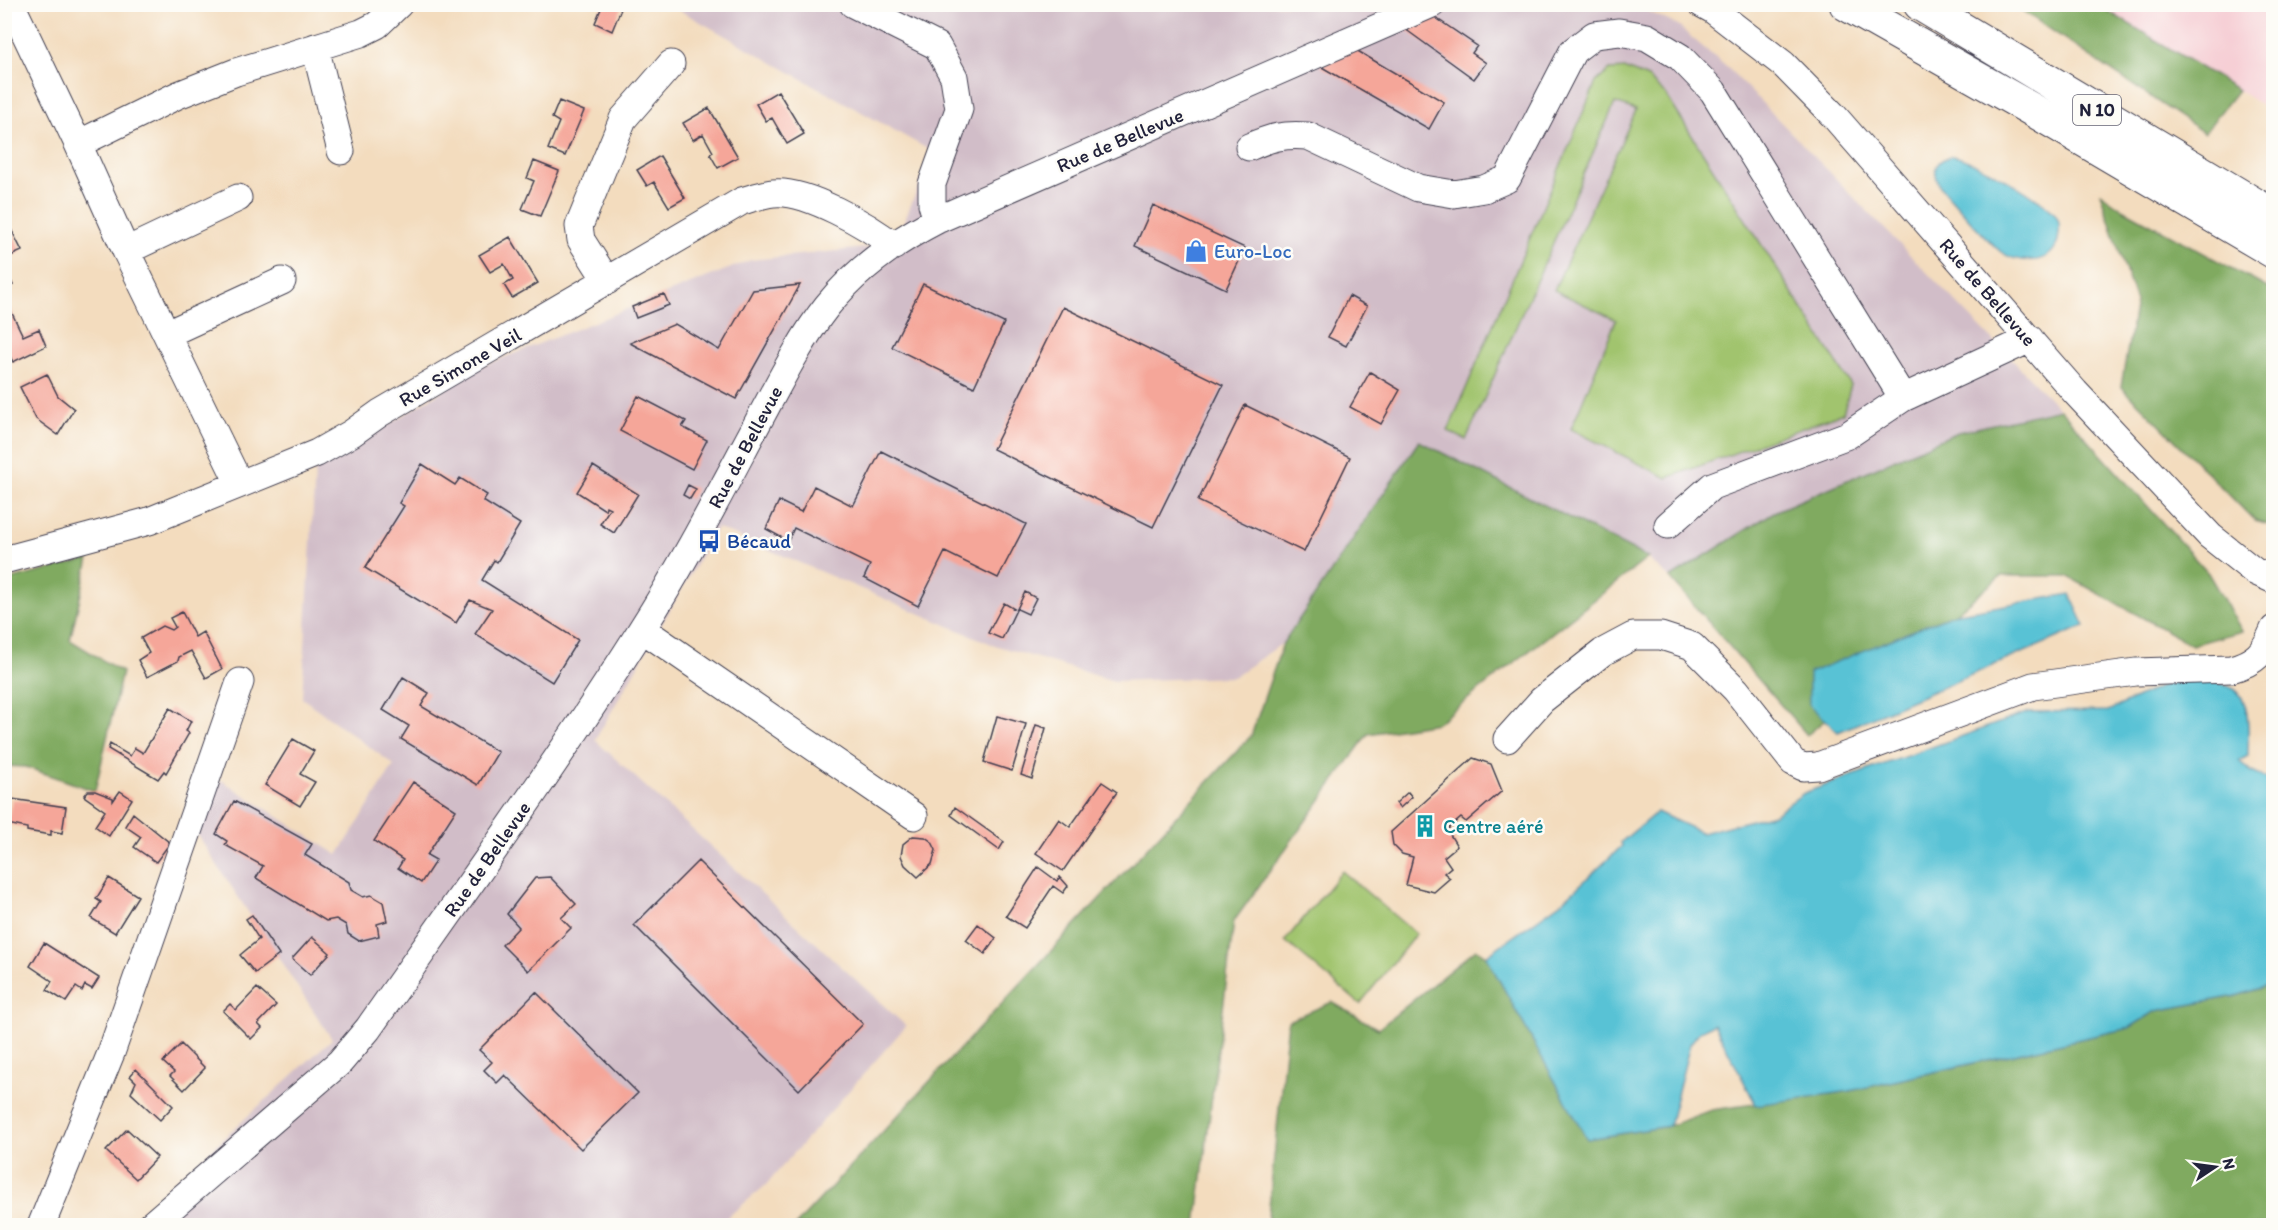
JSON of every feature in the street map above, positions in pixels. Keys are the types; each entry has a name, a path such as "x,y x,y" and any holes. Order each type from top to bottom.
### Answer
{"highway":[{"path":"1846,4 2038,113"},
{"name":"N 10","path":"1861,4 2038,113 2274,252"},
{"name":"N 10","path":"1920,4 2274,216"}],"street":[{"path":"11,4 126,251 239,483"},
{"path":"78,144 188,91 236,72 377,25 399,4"},
{"path":"853,4 937,46 954,77 959,109 932,184 932,204 937,220"},
{"name":"Rue de Bellevue","path":"150,1226 340,1062 368,1029 578,729 642,630 688,553 786,371 827,306 860,272 907,236 937,220 1432,4"},
{"name":"Rue de Bellevue","path":"1702,4 1784,64 1834,116 2075,392 2210,536 2254,571 2274,580"},
{"path":"1249,147 1273,136 1288,134 1308,136 1418,188 1454,194 1484,189 1507,179 1573,51 1594,35 1619,32 1647,37 1680,57 1713,91 1903,398"},
{"path":"315,47 341,151"},
{"path":"607,281 581,240 579,226 623,118 671,64"},
{"name":"Rue Simone Veil","path":"6,554 149,521 317,453 742,201 774,192 804,196 875,231 894,246"},
{"path":"126,251 238,198"},
{"path":"167,334 282,281"},
{"path":"1668,525 1712,486 1848,435 1903,398 2030,339"},
{"path":"1507,739 1542,700 1603,652 1633,636 1661,636 1692,646 1736,690 1793,762 1803,767 1818,766 2033,686 2136,672 2231,669 2249,664 2266,648 2274,629"},
{"path":"642,630 914,816"},
{"path":"41,1226 111,1053 240,682"}],"shaded area":[{"path":"670,5 1635,5 1677,25 1730,70 2060,409 1958,432 1774,512 1670,578 1647,558 1419,441 1283,643 1233,677 1114,681 994,645 717,528 595,740 906,1026 765,1186 718,1225 128,1226 332,1039 196,833 221,780 338,855 394,765 302,698 315,471 480,367 751,260 894,245 933,152"},
{"path":"2098,5 2273,5 2273,112 2238,90"}],"green space":[{"path":"2014,5 2098,5 2238,90 2204,133"},
{"path":"1626,69 1648,78 1666,95 1851,385 1843,413 1667,478 1571,429 1616,320 1554,290 1636,110 1615,103 1466,440 1448,431 1596,82 1610,70"},
{"path":"2100,193 2123,209 2273,291 2273,526 2255,521 2121,386 2136,302"},
{"path":"2060,409 2208,573 2242,631 2192,645 2067,576 2001,576 1807,735 1670,578 1774,512 1958,432"},
{"path":"1419,441 1648,558 1437,723 1368,734 1234,921 1196,1225 796,1225 1251,736 1283,643"},
{"path":"89,559 70,640 122,672 95,791 26,767 4,766 5,581"},
{"path":"1342,871 1416,934 1360,1004 1285,941"},
{"path":"1476,949 1486,956 1587,1139 1669,1126 1711,1110 1850,1091 2129,1028 2156,1011 2236,996 2273,984 2273,1225 1267,1226 1288,1021 1332,1002 1378,1029"}],"water":[{"path":"1951,156 1990,171 2025,191 2051,210 2057,217 2059,228 2055,248 2050,254 2037,260 2022,260 2007,256 1978,230 1938,183 1937,165"},
{"path":"2070,594 2085,626 1838,732 1809,705 1809,673 1953,614"},
{"path":"2200,678 2232,688 2243,700 2248,718 2248,756 2239,761 2252,772 2270,780 2273,792 2273,984 2236,996 2156,1011 2129,1028 1850,1091 1756,1105 1714,1024 1700,1031 1690,1044 1669,1126 1587,1139 1486,956 1563,901 1622,846 1621,842 1657,812 1702,833 1774,814 1804,793 2029,712 2108,711 2168,683"}],"building":[{"path":"603,4 623,4 612,31 595,23"},
{"path":"1433,16 1477,46 1472,53 1486,63 1474,79 1405,29"},
{"path":"1356,50 1444,102 1429,129 1320,66"},
{"path":"778,91 804,134 787,144 772,118 766,121 756,104"},
{"path":"559,101 584,111 565,156 548,149 559,122 552,118"},
{"path":"709,108 738,157 718,168 710,154 713,152 703,134 693,140 683,123"},
{"path":"660,156 685,198 669,207 654,182 647,186 637,170"},
{"path":"534,161 559,171 540,216 522,209 534,181 527,178"},
{"path":"1153,205 1245,248 1226,289 1135,246"},
{"path":"10,227 22,251 4,259 4,230"},
{"path":"510,237 538,283 512,298 504,285 513,280 504,264 490,272 479,255"},
{"path":"4,265 13,285 4,289"},
{"path":"923,284 1004,323 974,387 892,347"},
{"path":"800,285 736,399 630,343 675,324 719,350 753,290"},
{"path":"664,294 669,305 636,318 632,307"},
{"path":"1349,296 1367,306 1346,346 1328,337"},
{"path":"9,307 23,336 39,329 46,346 13,362 7,350 4,352 4,309"},
{"path":"1063,307 1223,385 1153,527 993,449"},
{"path":"1370,372 1400,390 1381,424 1350,407"},
{"path":"47,374 58,396 74,409 58,435 36,419 20,387"},
{"path":"638,396 686,421 682,427 707,440 692,469 620,431"},
{"path":"1245,405 1350,457 1304,552 1198,501"},
{"path":"881,451 1026,524 998,578 945,552 918,606 864,578 870,565 794,528 788,541 766,529 779,501 801,512 814,486 853,506"},
{"path":"422,464 455,485 460,478 487,495 483,501 520,524 497,562 494,560 482,580 578,640 552,682 475,634 492,609 470,600 456,623 365,568 404,506 399,503"},
{"path":"593,466 638,494 614,533 600,524 610,508 606,506 605,510 577,492"},
{"path":"688,485 696,489 690,499 683,495"},
{"path":"1025,592 1036,598 1028,614 1017,609"},
{"path":"1004,603 1016,610 1002,639 988,633"},
{"path":"182,612 195,637 203,632 222,669 206,678 191,651 179,657 178,661 147,677 138,660 149,653 141,638 162,626 171,630 175,627 170,618"},
{"path":"403,677 429,693 421,706 498,752 478,785 401,739 409,726 383,710"},
{"path":"170,708 191,721 186,731 189,733 166,773 164,771 158,779 108,749 110,744 130,756 135,748 143,753"},
{"path":"997,716 1026,724 1012,771 984,762"},
{"path":"1036,725 1046,728 1032,779 1021,775"},
{"path":"293,739 314,751 300,774 315,782 300,806 265,785"},
{"name":"Centre aéré","path":"1473,758 1491,764 1502,791 1466,822 1461,818 1447,830 1457,846 1444,857 1451,867 1444,873 1450,878 1434,892 1406,885 1413,857 1402,854 1393,845 1391,832"},
{"path":"413,782 456,810 427,855 436,860 421,883 398,868 403,860 374,841"},
{"path":"1102,782 1117,792 1063,871 1036,853 1059,819 1070,827"},
{"path":"88,791 95,791 113,798 113,801 120,791 132,799 109,836 95,826 105,811 84,796"},
{"path":"1408,792 1412,797 1400,808 1396,803"},
{"path":"12,799 66,807 62,833 51,831 51,835 27,831 27,828 7,824"},
{"path":"234,801 312,844 305,855 349,882 351,890 363,897 371,895 383,902 387,921 377,924 379,936 359,941 348,934 346,925 336,919 326,921 256,878 263,866 225,845 227,841 216,834"},
{"path":"955,807 1004,842 999,850 951,815"},
{"path":"133,813 170,843 156,862 134,847 141,837 125,826"},
{"path":"913,836 925,837 932,842 936,850 932,864 918,877 905,865 901,856 903,844"},
{"path":"698,861 863,1024 799,1090 634,925"},
{"path":"1038,867 1057,881 1060,877 1068,886 1063,893 1053,886 1025,928 1006,916"},
{"path":"550,877 576,904 561,918 571,928 528,971 502,945 519,927 507,914 535,878"},
{"path":"109,878 138,896 115,933 91,918 101,902 96,899"},
{"path":"252,915 279,955 255,973 240,955 259,939 246,919"},
{"path":"978,924 996,938 985,954 966,940"},
{"path":"312,937 330,953 310,975 292,959"},
{"path":"44,943 99,978 92,989 85,985 82,991 76,987 66,1002 47,990 52,981 30,966"},
{"path":"257,988 276,1005 258,1024 262,1028 251,1039 223,1011 230,1004 236,1010"},
{"path":"536,992 638,1093 581,1149 505,1075 497,1083 484,1070 492,1062 479,1050"},
{"path":"181,1044 205,1068 184,1090 170,1076 174,1072 163,1062"},
{"path":"136,1069 173,1106 160,1120 131,1093 136,1082 130,1076"},
{"path":"127,1129 157,1157 136,1179 106,1151"}],"place":[{"name":"Euro-Loc","path":"1196,251"},
{"name":"Bécaud","path":"709,541"},
{"name":"Centre aéré","path":"1425,826"}]}
